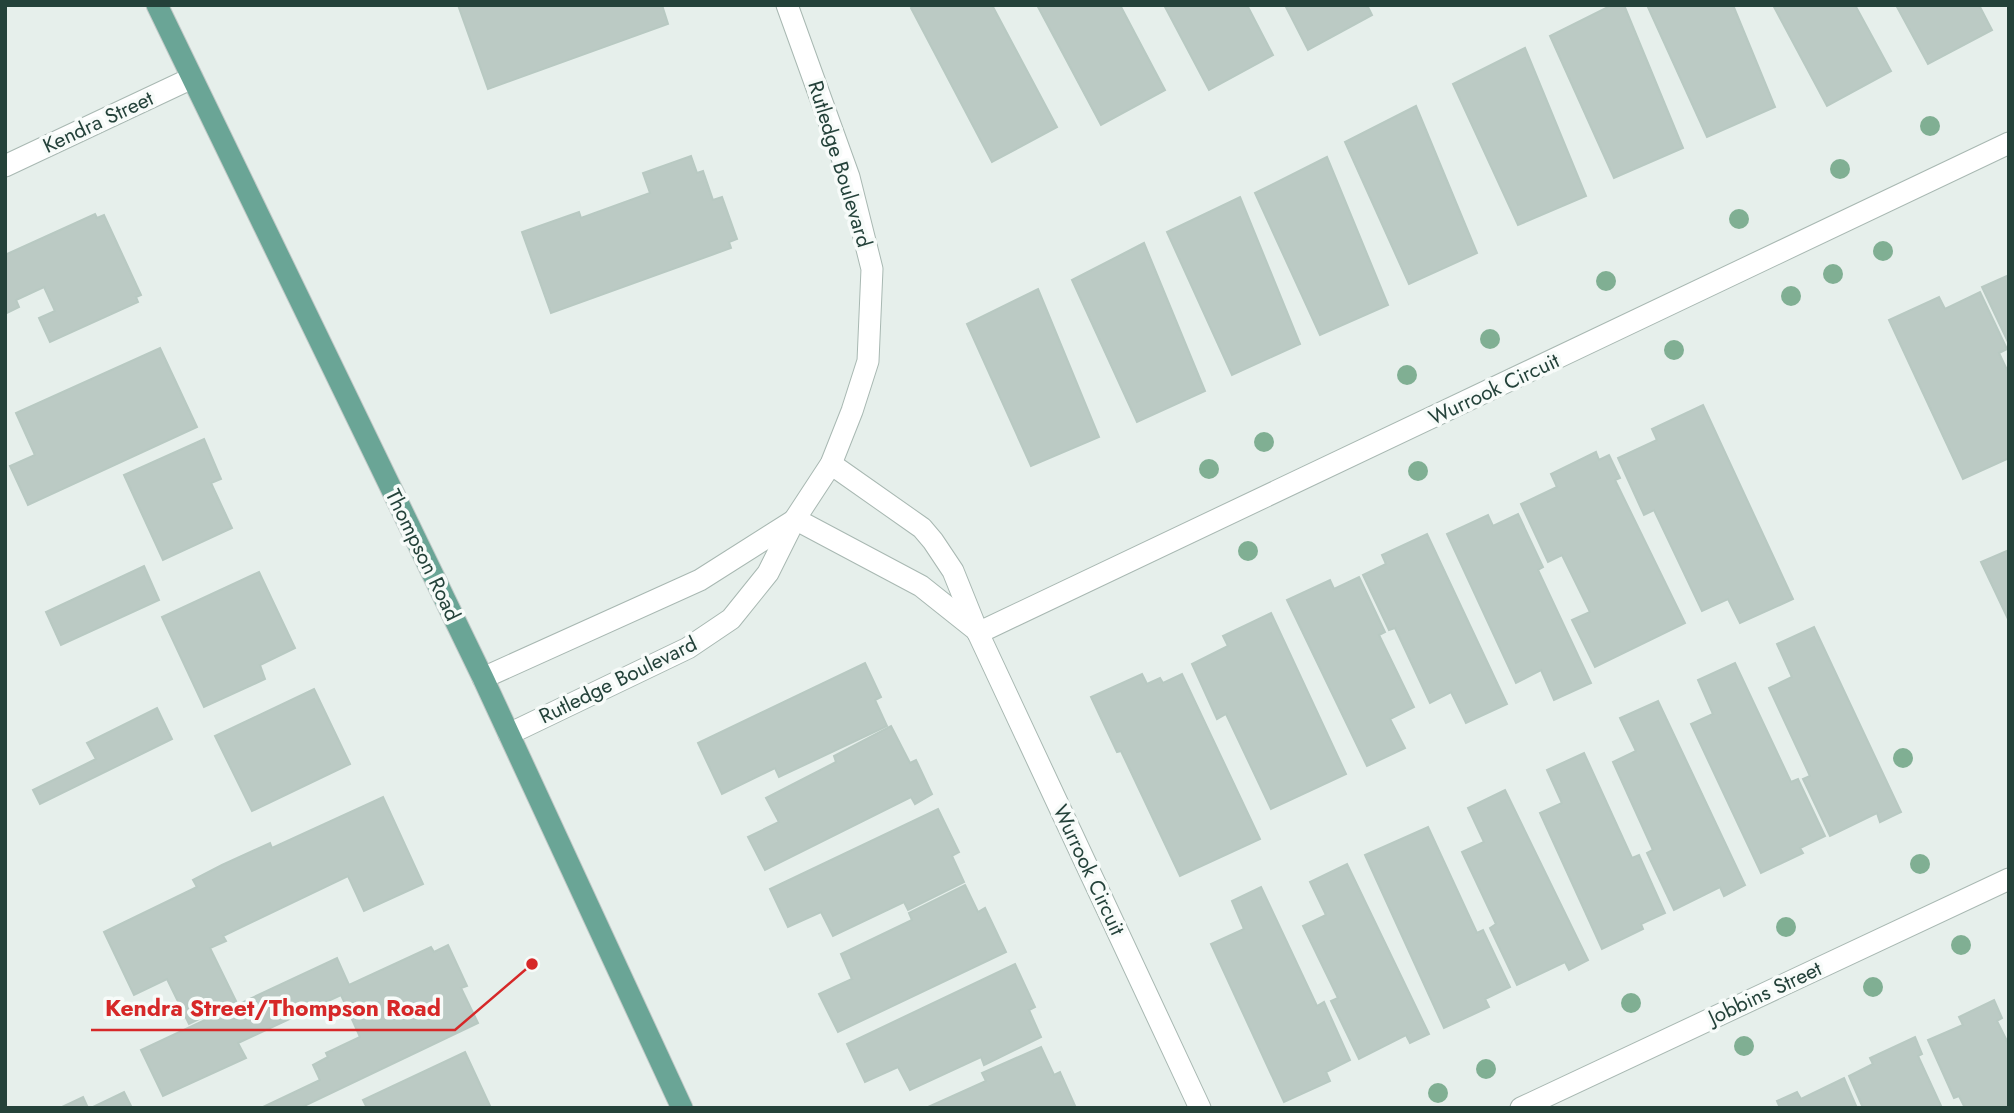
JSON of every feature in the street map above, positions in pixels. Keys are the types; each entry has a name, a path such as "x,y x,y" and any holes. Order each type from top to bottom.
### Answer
{"main road":[{"name":"Thompson Road","path":"157,5 483,678 682,1108"}],"street":[{"name":"Rutledge Boulevard","path":"509,734 706,638 731,618 762,582 795,519 831,464 868,361 872,269 849,177 788,5"},
{"name":"Kendra Street","path":"5,166 192,78"},
{"name":"Wurrook Circuit","path":"978,633 2009,143"},
{"name":"Wurrook Circuit","path":"831,464 922,528 953,571 978,633 1200,1108"},
{"name":"Rutledge Boulevard","path":"483,678 700,580 746,554 795,519"},
{"name":"Wurrook Circuit","path":"795,519 921,586 978,633"},
{"name":"Jobbins Street","path":"1521,1108 2009,879"}],"building":[{"path":"458,5 662,5 668,24 488,89"},
{"path":"915,5 992,5 1057,127 992,162 911,8"},
{"path":"1037,5 1120,5 1165,90 1101,125"},
{"path":"1164,5 1247,5 1273,55 1209,90"},
{"path":"1285,5 1367,5 1372,15 1308,50"},
{"path":"1612,5 1624,5 1683,148 1614,178 1550,36"},
{"path":"1647,5 1733,5 1775,107 1707,137"},
{"path":"1773,5 1855,5 1891,71 1827,106"},
{"path":"1896,5 1979,5 1992,30 1928,64"},
{"path":"1525,48 1586,196 1518,225 1453,84"},
{"path":"1416,106 1477,253 1409,284 1345,142"},
{"path":"691,156 697,173 703,171 713,200 722,197 737,239 729,242 731,248 551,313 522,232 579,212 581,218 650,193 643,173"},
{"path":"1327,157 1388,305 1320,335 1255,193"},
{"path":"1240,197 1300,344 1232,375 1167,232"},
{"path":"95,214 97,218 104,215 141,295 136,297 138,302 50,342 39,318 55,311 44,287 16,300 19,307 5,314 5,255"},
{"path":"1144,243 1205,391 1137,422 1072,280"},
{"path":"2009,275 2009,344 1982,287"},
{"path":"1038,289 1099,437 1031,466 967,324"},
{"path":"1980,292 2007,349 1999,353 2009,374 2009,458 1963,479 1889,320 1939,297 1945,309"},
{"path":"160,348 197,427 28,505 10,466 35,455 16,413"},
{"path":"1703,405 1793,599 1740,623 1728,599 1702,611 1654,510 1644,515 1618,458 1657,440 1652,429"},
{"path":"204,439 221,479 211,483 232,528 163,560 124,475"},
{"path":"1596,452 1599,460 1609,455 1620,478 1615,480 1685,623 1595,667 1572,620 1590,612 1562,555 1548,562 1521,504 1557,487 1551,474"},
{"path":"1518,514 1543,567 1538,570 1591,683 1554,700 1541,670 1516,683 1447,534 1488,515 1493,526"},
{"path":"1427,534 1507,704 1466,723 1451,692 1430,703 1395,628 1389,630 1363,575 1386,564 1382,555"},
{"path":"2009,550 2009,621 1981,562"},
{"path":"144,566 159,600 61,645 46,612"},
{"path":"259,572 295,648 260,665 265,679 204,707 162,617"},
{"path":"1359,577 1385,632 1379,635 1414,707 1390,719 1405,748 1367,766 1287,600 1330,580 1334,589"},
{"path":"1271,613 1346,774 1271,809 1226,714 1217,719 1192,664 1228,646 1223,636"},
{"path":"1814,627 1901,812 1880,822 1877,813 1830,836 1803,779 1810,776 1769,688 1792,677 1777,644"},
{"path":"865,663 881,697 875,700 887,726 779,777 775,768 722,794 698,743"},
{"path":"1735,663 1791,782 1798,779 1825,836 1800,848 1803,853 1761,873 1691,724 1713,714 1698,680"},
{"path":"1142,674 1147,684 1160,678 1163,683 1182,674 1260,839 1180,876 1121,751 1117,752 1091,697"},
{"path":"314,689 350,764 252,811 215,736"},
{"path":"1658,701 1745,885 1724,896 1720,887 1674,910 1647,853 1653,850 1613,762 1636,751 1620,718"},
{"path":"157,708 172,739 40,804 33,790 96,759 87,743"},
{"path":"891,726 910,763 916,760 932,794 915,804 911,797 765,870 748,837 779,822 766,798 836,762 834,756"},
{"path":"1584,753 1632,858 1639,855 1665,913 1641,924 1643,929 1602,949 1540,813 1562,803 1547,770"},
{"path":"1505,790 1588,960 1569,970 1565,962 1517,985 1490,928 1496,924 1462,852 1484,842 1468,808"},
{"path":"383,797 423,884 364,911 348,876 223,936 226,941 210,948 236,1001 189,1024 167,979 134,995 104,932 197,887 193,880 222,865 270,843 272,848"},
{"path":"938,809 959,852 952,856 964,882 908,910 904,902 833,936 821,912 788,927 770,889"},
{"path":"1428,827 1477,933 1483,930 1510,987 1485,999 1489,1007 1444,1028 1365,855"},
{"path":"1347,864 1429,1034 1410,1043 1406,1035 1359,1059 1331,1001 1338,998 1303,926 1326,915 1310,882"},
{"path":"965,885 978,912 985,908 1006,952 838,1032 819,994 852,979 841,954 912,920 909,913"},
{"path":"1261,887 1317,1006 1324,1002 1350,1060 1326,1072 1330,1081 1284,1102 1211,944 1244,929 1232,901"},
{"path":"448,945 467,986 461,988 478,1023 300,1108 261,1108 320,1080 313,1065 328,1057 326,1053 360,1037 341,995 238,1043 246,1058 163,1096 141,1050 337,958 349,985 431,947 434,952"},
{"path":"1015,964 1035,1007 1029,1010 1041,1037 984,1065 981,1057 910,1090 898,1067 865,1082 847,1044"},
{"path":"1994,1000 2002,1018 1997,1021 2009,1045 2009,1108 1965,1108 1959,1096 1954,1098 1928,1040 1963,1025 1959,1017"},
{"path":"1915,1037 1922,1054 1918,1056 1942,1108 1863,1108 1849,1076 1873,1064 1870,1058"},
{"path":"1041,1047 1054,1075 1060,1072 1076,1108 926,1108 986,1081 982,1073"},
{"path":"465,1052 491,1108 367,1108 363,1100"},
{"path":"1844,1078 1857,1108 1780,1108 1777,1101 1797,1092 1801,1099"},
{"path":"124,1092 132,1108 91,1108"},
{"path":"83,1097 88,1108 60,1108"}],"place":[{"name":"Kendra Street/Thompson Road","path":"532,964"}]}
